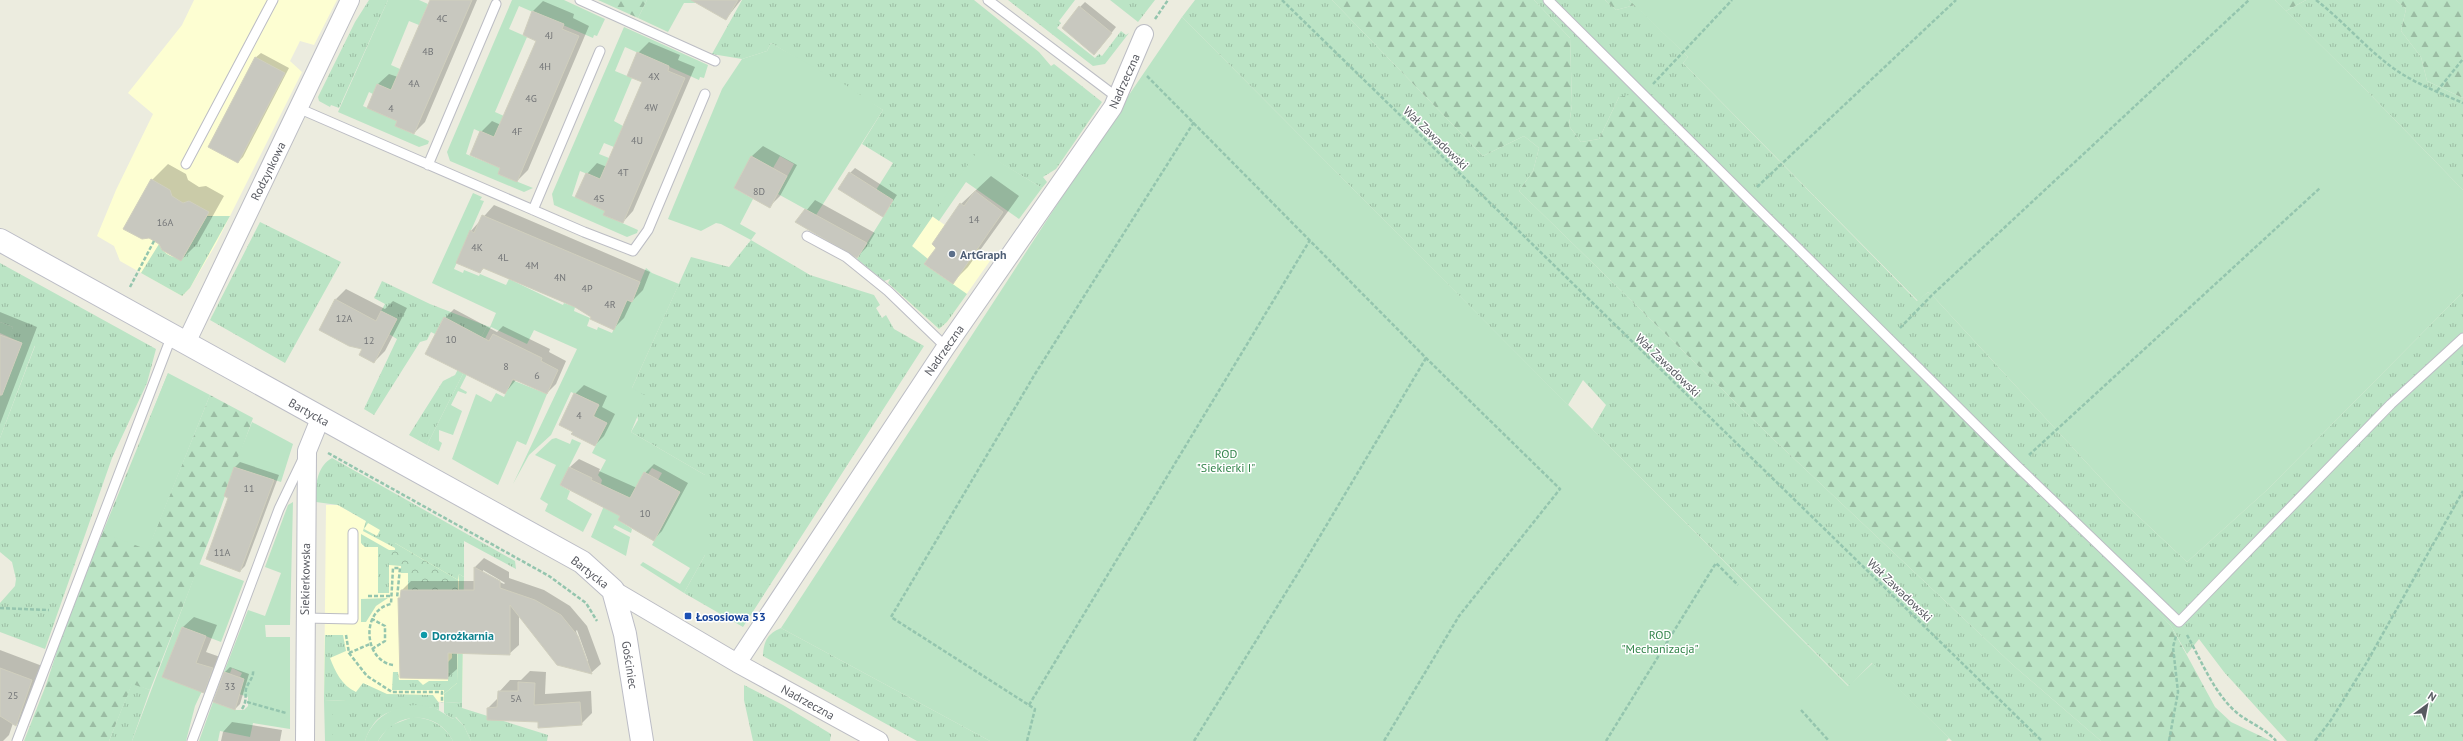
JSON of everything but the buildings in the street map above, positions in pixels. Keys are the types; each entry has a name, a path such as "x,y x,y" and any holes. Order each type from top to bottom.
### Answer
{"street":[{"name":"Rodzynkowa","path":"179,339 298,108 350,0"},
{"name":"Nadrzeczna","path":"737,663 946,347 1118,98 1144,34"},
{"name":"Bartycka","path":"0,240 320,419 582,562 614,590"},
{"name":"Siekierkowska","path":"305,741 305,618 308,447 320,419"},
{"name":"Nadrzeczna","path":"614,590 737,663 879,741"},
{"name":"Gościniec","path":"614,590 626,641 642,741"}],"lane":[{"path":"186,164 273,0"},
{"path":"580,0 715,61"},
{"path":"988,0 1118,98"},
{"path":"1548,0 1890,338 2017,466 2179,622 2385,409 2463,338"},
{"path":"428,165 496,4"},
{"path":"533,210 600,51"},
{"path":"298,108 533,210 633,251 648,230 705,94"},
{"path":"807,236 846,258 888,291 946,347"},
{"path":"17,741 67,610 179,339"},
{"path":"192,741 279,509 308,447"},
{"path":"305,618 353,619 353,533"}],"path":[{"name":"Wał Zawadowski","path":"1282,0 2042,741"},
{"path":"1643,94 1732,0"},
{"path":"1748,197 1956,0"},
{"path":"1890,338 1938,290 2249,0"},
{"path":"2316,0 2341,20 2389,64 2405,76 2463,104"},
{"path":"2436,91 2463,59"},
{"path":"1144,73 1426,358 1560,489 1459,616 1384,741"},
{"path":"1027,741 1035,709 891,617 1035,374 1194,122"},
{"path":"2017,466 2320,188"},
{"path":"1029,705 1310,240"},
{"path":"138,271 154,241"},
{"path":"1194,741 1298,573 1426,358"},
{"path":"2463,360 2463,367"},
{"path":"308,447 549,576 586,603 600,626"},
{"path":"2315,741 2331,720 2367,662 2463,491"},
{"path":"1606,741 1716,563 1738,585"},
{"path":"393,665 383,662 372,649 370,644 370,625 372,619 381,609 392,604 393,568 400,568 398,598"},
{"path":"353,596 392,596"},
{"path":"0,608 67,610"},
{"path":"372,619 386,626 385,641 372,649"},
{"path":"2169,741 2178,692 2173,647 2179,622"},
{"path":"2179,622 2223,698 2237,713 2270,735 2276,741"},
{"path":"370,644 349,653 367,676 392,692 442,692 442,703"},
{"path":"242,709 247,702 246,690 253,674 253,670"},
{"path":"247,702 290,714"},
{"path":"1801,710 1829,741"}],"shaded area":[{"path":"194,0 337,0 314,45 300,41 290,61 302,72 216,244 190,288 182,296 120,261 114,246 97,236 116,190 153,114 128,93 182,25"},
{"path":"932,216 992,258 947,322 939,329 888,283"},
{"path":"326,505 338,505 464,577 462,702 324,700"}],"green space":[{"path":"369,0 388,0 339,108 331,105 330,107 319,101 318,97 355,22"},
{"path":"388,0 419,0 428,4 419,25 409,21 391,65 400,69 391,90 377,84 373,94 369,92 363,106 397,121 395,126 429,141 428,144 419,147 338,112"},
{"path":"512,0 564,0 605,19 597,36 594,35 593,38 519,6 509,29 527,37 495,112 504,116 494,138 474,129 466,154 500,168 498,174 533,188 524,192 450,161 447,152"},
{"path":"598,0 647,0 638,18"},
{"path":"647,0 697,0 696,3 684,3 668,32 638,18"},
{"path":"742,0 974,0 1039,52 1051,66 1054,64 1102,102 1056,169 1043,177 1047,182 1042,188 979,150 912,246 928,259 924,264 967,294 947,322 939,329 888,283 890,279 884,281 857,259 893,201 876,190 893,163 862,144 883,110 771,43 767,51 742,59 712,54"},
{"path":"1008,0 1075,0 1059,21 1061,23 1057,28 1095,58 1099,54 1102,56 1121,31 1126,35 1129,33 1105,64 1093,66"},
{"path":"1110,0 1155,0 1138,22"},
{"path":"1195,0 1332,0 1483,156 1524,136 1539,148 1533,171 1519,191 1770,436 2014,666 2101,741 1952,741 1872,663 1849,686 1592,429 1606,405 1583,380 1568,405 1182,17"},
{"path":"1332,0 1534,0 1570,38 1572,104 1569,126 1581,142 1599,139 1619,97 1633,94 2171,626 2215,707 2231,722 2271,741 2101,741 2014,666 1770,436 1519,191 1533,171 1539,148 1524,136 1483,156"},
{"path":"1534,0 1605,0 1616,10 1635,5 1688,57 1683,63 1917,301 1928,292 1932,295 2121,500 2187,562 2267,490 2463,292 2463,741 2287,741 2224,672 2199,639 2187,654 2171,626 1619,97 1599,139 1581,142 1569,126 1572,104 1570,38"},
{"path":"1605,0 1629,0 1635,5 1616,10"},
{"path":"1629,0 2275,0 2362,86 2463,190 2463,292 2267,490 2187,562 2121,500 1932,295 1928,292 1918,301 1683,63 1688,57"},
{"path":"2275,0 2306,0 2286,11"},
{"path":"2306,0 2396,0 2406,9 2401,31 2421,57 2427,81 2463,98 2463,190 2362,86 2286,11"},
{"path":"2396,0 2463,0 2463,98 2427,81 2421,57 2401,31 2406,9"},
{"name":"ROD \"Siekierki I\"","path":"1182,17 1848,686 1873,663 1949,738 1946,741 990,741 781,628 1118,111"},
{"path":"624,27 708,65 704,78 700,77 699,80 625,47 615,71 632,78 614,121 623,126 614,147 604,143 599,154 609,158 600,179 580,171 572,196 606,210 604,215 638,230 637,233 627,237 554,205 552,194"},
{"path":"771,43 847,86 883,110 816,215 778,194 794,164 780,156 773,168 751,156 734,188 753,199 740,224 756,233 751,240 721,224 716,223 701,231 668,219 722,89 742,59 767,51"},
{"path":"979,149 1042,188 1019,219 966,182 939,221 932,216"},
{"path":"473,193 482,197 480,200 484,201 454,269 463,273 464,270 479,276 480,274 506,285 509,279 563,305 564,303 575,307 574,311 590,318 587,326 597,330 598,327 612,333 627,300 632,302 646,268 652,273 679,284 632,388 646,396 631,432 705,475 705,555 684,593 640,565 643,562 680,584 690,568 652,545 680,492 658,480 662,473 652,468 648,474 644,472 618,520 632,529 631,533 615,525 613,528 630,537 626,556 591,537 611,489 601,484 602,480 598,475 606,460 592,453 607,423 594,417 599,404 571,392 551,435 529,455 513,484 577,349 534,330 527,344 491,327 460,388 467,392 466,394 458,391 451,405 462,411 453,435 439,430 439,441 442,443 439,451 427,445 487,326 490,327 496,313 432,283"},
{"path":"207,216 230,216 190,288 182,296 141,273 159,244 163,251 169,255 176,258 183,258"},
{"path":"260,222 341,262 285,363 210,320"},
{"path":"751,240 810,275 874,295 880,305 876,308 882,318 886,315 894,329 924,346 743,627 684,593 705,555 705,475 631,432 638,420 632,388 691,257 729,267"},
{"path":"0,263 156,349 147,383 112,458 45,649 0,632 0,603 15,586 16,579 12,562 0,552 0,438 35,346 9,336 13,327 0,322"},
{"path":"382,281 430,304 487,326 427,445 409,435 443,381 455,375 470,346 472,332 444,317 435,334 431,332 427,340 420,342 374,415 364,409 397,339 389,334 397,319 381,311 385,304 374,298"},
{"path":"0,322 13,327 10,336 35,345 0,438 0,397 22,343 0,333"},
{"path":"168,373 152,539 210,395 253,418 211,535 150,690 132,684 109,741 24,741 46,685 68,617"},
{"path":"168,373 210,395 148,550 104,533"},
{"path":"512,380 547,394 526,445 517,441 498,485 452,459 476,394 491,402 496,393 504,397"},
{"path":"252,422 293,444 281,482 234,467"},
{"path":"556,438 570,444 572,439 581,443 560,485 570,491 567,499 592,514 583,532 545,511 548,504 540,499 556,465 535,455 552,439"},
{"path":"332,458 515,561 516,569 464,541 464,577 459,574 458,580 395,543 395,548 363,531 366,521 338,505 316,502 318,477 323,466","holes":["368,523 380,530 377,536 364,529"]},
{"path":"293,502 290,625 265,625 266,637 290,637 290,729 253,723 250,737 220,731 218,741 199,741 213,702 235,710 244,710 248,706 248,697 239,694 244,679 240,677 242,673 232,668 230,673 224,672 248,610 265,616 281,573 265,567 288,505"},
{"path":"361,534 389,550 389,593 378,593 378,547 365,547 361,543"},
{"path":"395,543 458,580 458,590 408,590 408,573 401,573 401,566 389,565 389,550 395,550"},
{"path":"199,564 244,581 221,642 182,627 163,677 202,691 195,706 186,741 132,741"},
{"path":"459,574 464,577 462,702 444,703 444,694 457,683"},
{"path":"458,590 457,683 444,694 444,690 392,690 393,672 398,672 399,680 418,680 423,685 429,681 448,681 448,662 452,658 453,612"},
{"path":"388,598 376,606 366,622 361,622 361,599"},
{"path":"781,628 990,741 917,741 763,656 765,642 772,633"},
{"path":"325,635 343,635 346,651 330,658 340,678 351,689 356,692 363,683 387,694 433,695 439,703 439,710 427,707 412,707 397,710 381,716 370,729 365,741 332,741 332,707 346,701 324,700"},
{"path":"132,683 150,690 132,741 109,741"},
{"path":"744,685 783,705 831,734 830,741 753,741 744,700"},
{"path":"324,700 346,701 346,707 332,707 332,741 325,741"},
{"path":"462,702 462,708 548,735 547,741 471,741 464,726 456,717 453,719 444,713 444,703"},
{"path":"417,705 435,708 453,719 455,717 464,726 471,741 453,741 446,731 437,723 427,719 416,718 405,719 395,724 385,731 378,741 365,741 373,726 385,714 400,707"},
{"path":"413,717 436,723 450,735 453,741 378,741 389,726"}],"place":[{"name":"ArtGraph","path":"952,254"},
{"name":"Łososiowa 53","path":"688,616"},
{"name":"Dorożkarnia","path":"424,635"}],"park label":[{"name":"ROD \"Mechanizacja\"","path":"1660,641"}]}
